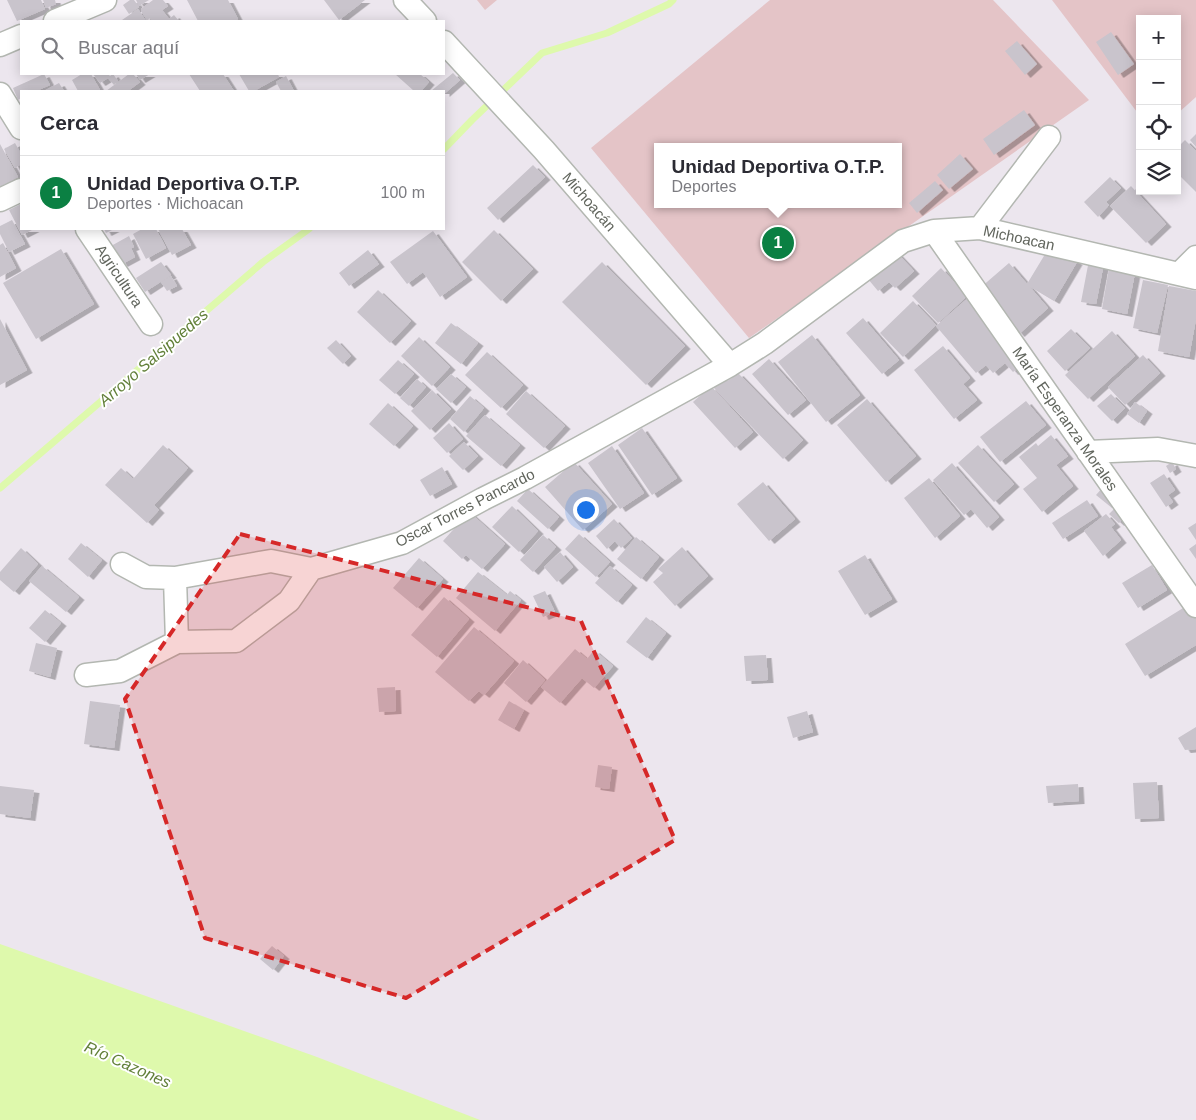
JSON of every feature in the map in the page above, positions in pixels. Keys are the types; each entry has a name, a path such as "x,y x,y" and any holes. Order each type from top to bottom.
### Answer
{"street":[{"path":"58,20 105,0"},
{"path":"405,0 424,20"},
{"path":"0,45 20,36"},
{"name":"Michoacán","path":"445,43 544,150 730,365"},
{"path":"0,94 20,126"},
{"path":"980,228 1049,137"},
{"path":"0,200 20,190"},
{"name":"Michoacan","path":"730,365 765,343 903,241 934,231 980,228 1187,276"},
{"name":"Agricultura","path":"88,230 151,324"},
{"name":"María Esperanza Morales","path":"934,231 1196,606"},
{"path":"1187,276 1196,257"},
{"name":"Oscar Torres Pancardo","path":"122,564 146,578 175,578 272,561 311,568 402,543 525,478 730,365"},
{"path":"1088,452 1158,449 1196,456"},
{"path":"86,675 120,671 177,642 236,641 289,600 311,568"},
{"path":"175,578 177,642"}],"highlighted area":[{"path":"240,534 581,621 675,840 406,998 205,938 125,699"}],"shaded area":[{"path":"477,0 497,0 485,10"},
{"path":"770,0 993,0 1089,100 749,338 591,148"},
{"path":"1052,0 1196,0 1196,97 1181,110 1181,15 1136,15 1136,111"}],"water":[{"name":"Río Cazones","path":"0,944 317,1057 480,1120 0,1120"}],"building":[{"path":"7,0 41,0 45,9 17,21"},
{"path":"43,0 55,0 56,4 46,8"},
{"path":"130,0 134,0 139,7 129,14 123,5"},
{"path":"136,0 149,0 139,6"},
{"path":"153,0 163,0 168,6 162,10 169,19 174,15 178,20 152,20 150,18 147,20 141,9"},
{"path":"187,0 228,0 238,19 236,20 197,20"},
{"path":"324,0 365,0 339,20"},
{"path":"138,9 145,20 122,20"},
{"path":"1111,32 1134,64 1118,75 1096,42"},
{"path":"1017,41 1037,64 1025,75 1005,51"},
{"path":"453,73 460,80 445,93 445,90 432,90"},
{"path":"42,75 45,75 50,85 38,90 20,90 20,99 18,100 13,88"},
{"path":"80,75 92,75 100,90 77,90 72,80"},
{"path":"94,75 114,75 118,81 114,85 108,78 100,83"},
{"path":"128,75 134,75 140,82 129,90 107,90"},
{"path":"137,75 148,75 140,80"},
{"path":"190,75 224,75 233,90 199,90"},
{"path":"240,75 278,75 279,77 256,90 248,90"},
{"path":"396,75 421,75 429,82 422,90 413,90"},
{"path":"286,76 293,90 280,90 276,82"},
{"path":"59,83 63,90 46,90"},
{"path":"1024,110 1035,125 994,155 983,139"},
{"path":"1196,134 1196,147 1190,140"},
{"path":"1185,140 1196,151 1196,192 1181,177 1181,144"},
{"path":"15,143 20,152 20,165 15,168 4,149"},
{"path":"0,144 18,177 0,187"},
{"path":"960,154 973,169 949,189 937,175"},
{"path":"533,165 545,177 498,220 487,208"},
{"path":"1110,177 1121,188 1106,202 1109,205 1098,217 1084,202"},
{"path":"935,181 943,190 917,213 909,203"},
{"path":"1131,186 1136,191 1136,195 1139,195 1166,224 1146,243 1110,206"},
{"path":"20,204 20,230 32,230 22,235 9,210"},
{"path":"12,220 25,244 9,252 0,234 0,226"},
{"path":"140,230 157,230 166,248 146,259 133,234"},
{"path":"159,230 183,230 191,245 172,255"},
{"path":"494,230 533,269 501,301 462,262"},
{"path":"433,231 467,277 440,297 423,272 407,284 390,262"},
{"path":"129,236 134,247 131,248 135,257 122,264 111,246"},
{"path":"3,243 16,268 0,277 0,245"},
{"path":"1050,246 1077,262 1054,301 1029,286 1048,308 1019,334 980,288 1009,263 1027,284"},
{"path":"61,249 94,304 36,339 3,283"},
{"path":"368,250 379,264 349,286 339,273"},
{"path":"897,253 914,271 895,288 889,282 878,291 868,279"},
{"path":"1089,260 1104,263 1096,304 1081,302"},
{"path":"161,262 171,275 145,292 136,278"},
{"path":"602,262 685,346 646,385 562,302"},
{"path":"941,268 967,296 938,323 912,296"},
{"path":"1109,268 1135,273 1127,314 1102,309"},
{"path":"171,276 177,286 167,291 161,282"},
{"path":"1143,280 1168,285 1157,333 1133,328"},
{"path":"1169,286 1196,291 1196,319 1189,357 1158,351"},
{"path":"378,290 411,321 390,343 357,312"},
{"path":"967,299 1023,364 1013,372 1005,363 993,373 986,365 976,373 936,326"},
{"path":"913,301 936,325 903,357 880,333"},
{"path":"863,318 899,360 882,374 846,333"},
{"path":"0,319 27,370 0,385"},
{"path":"451,323 478,343 461,364 435,343"},
{"path":"1071,329 1090,348 1065,371 1047,351"},
{"path":"1112,331 1135,356 1088,399 1065,375"},
{"path":"812,335 860,395 826,422 778,362"},
{"path":"419,337 450,367 432,386 401,356"},
{"path":"336,340 351,356 343,364 327,348"},
{"path":"943,346 970,378 963,384 977,400 954,419 914,370"},
{"path":"487,352 523,385 501,408 465,375"},
{"path":"1143,355 1160,373 1125,405 1108,387"},
{"path":"769,359 806,400 788,415 752,374"},
{"path":"398,360 414,374 395,394 379,380"},
{"path":"738,373 803,440 783,459 713,387 724,376 728,381"},
{"path":"451,374 466,387 451,403 436,389"},
{"path":"417,379 426,387 409,406 400,398"},
{"path":"711,386 753,432 735,448 693,402"},
{"path":"432,390 451,409 430,430 411,411"},
{"path":"526,391 565,426 544,448 506,414"},
{"path":"1111,394 1125,408 1112,421 1097,406"},
{"path":"470,396 484,408 464,432 450,419"},
{"path":"867,399 916,456 886,482 837,425"},
{"path":"1026,401 1046,425 1000,462 980,437"},
{"path":"1135,402 1147,411 1139,423 1127,414"},
{"path":"388,403 413,426 394,446 369,424"},
{"path":"485,415 520,445 501,466 466,436"},
{"path":"449,423 463,439 447,453 433,438"},
{"path":"642,428 677,478 652,495 618,445"},
{"path":"1051,435 1068,456 1056,465 1073,486 1042,512 1023,489 1037,478 1019,457 1036,443 1038,446"},
{"path":"464,442 478,456 463,470 449,456"},
{"path":"163,445 188,468 154,505 159,510 147,523 105,485 121,468 133,479"},
{"path":"978,445 1014,484 994,502 958,463"},
{"path":"612,446 644,493 620,509 588,463"},
{"path":"574,462 612,504 583,530 545,487"},
{"path":"1172,462 1176,469 1170,473 1166,466"},
{"path":"952,463 999,517 987,528 971,509 964,515 933,480"},
{"path":"442,467 452,484 430,496 420,480"},
{"path":"1164,474 1175,490 1168,495 1173,502 1166,507 1150,483"},
{"path":"929,478 960,516 935,538 904,498"},
{"path":"763,482 795,519 769,541 737,504"},
{"path":"1103,487 1119,500 1112,508 1096,495"},
{"path":"528,489 559,517 548,529 517,501"},
{"path":"1087,500 1098,516 1063,539 1052,523"},
{"path":"512,506 538,531 519,552 492,527"},
{"path":"1114,509 1124,518 1119,523 1109,514"},
{"path":"469,512 505,544 482,569 466,555 462,559 443,541"},
{"path":"1106,514 1115,524 1111,527 1121,540 1103,556 1084,531"},
{"path":"614,519 632,538 621,548 615,541 607,549 596,536"},
{"path":"1196,523 1196,540 1188,528"},
{"path":"579,534 610,562 596,577 565,549"},
{"path":"543,535 556,547 533,572 520,560"},
{"path":"636,537 659,557 641,579 617,559"},
{"path":"81,543 102,560 88,577 68,559"},
{"path":"1196,544 1196,559 1189,549"},
{"path":"682,547 708,576 675,606 653,582 663,573 658,569"},
{"path":"21,548 38,564 14,592 0,580 0,572"},
{"path":"560,552 573,567 557,582 544,567"},
{"path":"865,555 892,599 865,615 838,571"},
{"path":"419,558 443,579 417,608 393,588"},
{"path":"1152,565 1167,590 1138,608 1122,583"},
{"path":"42,566 79,597 66,612 29,581"},
{"path":"610,566 632,585 617,602 595,583"},
{"path":"478,572 507,595 510,591 521,600 495,631 456,598"},
{"path":"545,591 555,612 543,617 533,596"},
{"path":"444,597 469,619 437,657 411,635"},
{"path":"1188,605 1196,618 1196,645 1145,676 1125,644"},
{"path":"45,610 61,623 45,642 29,628"},
{"path":"646,617 666,633 647,658 626,642"},
{"path":"474,627 514,661 484,695 479,691 469,701 435,672"},
{"path":"36,643 57,648 50,677 29,671"},
{"path":"575,649 587,659 594,650 613,666 594,688 582,678 560,703 541,687"},
{"path":"766,655 768,680 746,681 744,656"},
{"path":"523,660 545,680 526,702 504,683"},
{"path":"395,687 396,711 379,712 377,688"},
{"path":"90,701 120,705 114,748 84,744"},
{"path":"509,701 524,710 514,729 498,720"},
{"path":"807,711 813,732 793,738 787,717"},
{"path":"1196,727 1196,749 1185,750 1178,738"},
{"path":"598,765 612,767 609,789 595,787"},
{"path":"1157,782 1159,818 1135,819 1133,783"},
{"path":"1078,784 1079,801 1048,803 1046,786"},
{"path":"0,786 34,790 30,818 0,814"},
{"path":"272,946 284,956 273,970 260,959"}],"waterway":[{"name":"Arroyo Salsipuedes","path":"445,148 542,53 607,33 669,4 673,0"},
{"name":"Arroyo Salsipuedes","path":"0,488 263,262 308,230"}],"place":[{"name":"Unidad Deportiva O.T.P.","path":"778,243"}]}
